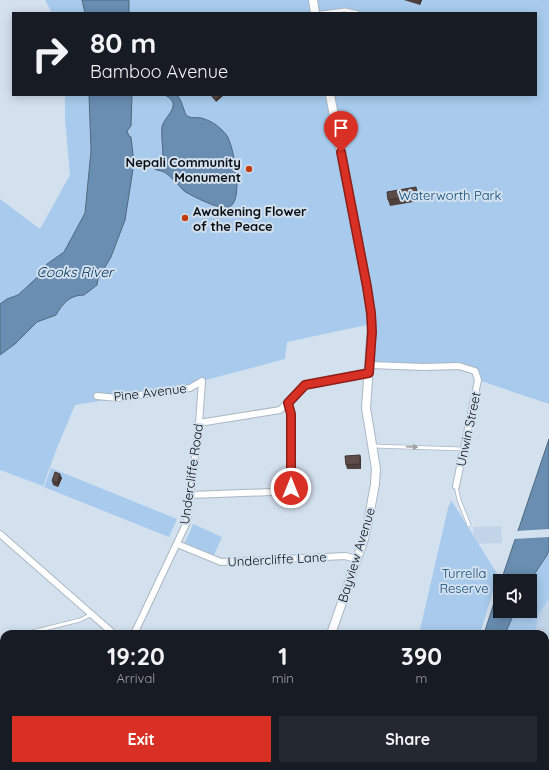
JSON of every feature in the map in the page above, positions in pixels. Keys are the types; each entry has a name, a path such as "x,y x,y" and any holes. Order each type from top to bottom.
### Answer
{"main road":[{"path":"313,0 315,12"},
{"name":"Bayview Avenue","path":"330,96 367,287 372,324 366,408 376,469 375,489 368,522 332,630"}],"street":[{"name":"Unwin Street","path":"369,369 460,366 475,371 478,380 456,486"},
{"path":"199,423 280,410 305,385 369,369"},
{"name":"Pine Avenue","path":"97,396 118,398 190,388 202,381"},
{"name":"Undercliffe Road","path":"138,630 187,522 199,423 202,381"},
{"path":"191,495 272,492 291,488 291,414 288,403"},
{"path":"0,534 110,630"},
{"name":"Undercliffe Lane","path":"178,544 221,562 345,556 356,559"}],"lane":[{"path":"329,12 345,10 354,12"},
{"path":"373,446 464,449"},
{"path":"456,486 459,500 469,525"},
{"path":"40,630 80,620 92,614"}],"shaded area":[{"path":"501,526 502,543 474,544 473,527"},
{"path":"549,599 549,630 536,630 539,613"}],"green space":[{"path":"45,0 82,0 85,12 51,12"},
{"name":"Waterworth Park","path":"129,0 549,0 549,404 478,380 475,371 459,366 369,369 371,324 287,342 285,359 202,381 190,388 75,405 43,486 0,470 0,355 15,344 37,322 56,315 67,300 75,296 84,295 97,285 98,279 111,257 125,220 128,198 129,136 127,131 131,126 132,96 537,96 537,12 129,12"},
{"path":"65,96 89,96 91,151 85,213 64,252 47,264 43,272 18,295 7,299 0,304 0,199 40,229 70,175 65,119"},
{"path":"51,468 177,519 169,537 44,487"},
{"name":"Turrella Reserve","path":"451,500 497,574 493,574 493,591 481,630 420,630 449,504 450,505"},
{"path":"193,524 222,537 214,555 185,543"},
{"path":"549,550 549,599 539,613 536,630 507,630 512,618 537,618 537,574 535,574"}],"water":[{"path":"82,0 129,0 129,12 85,12"},
{"name":"Cooks River","path":"89,96 132,96 131,126 127,131 131,137 134,163 125,220 111,257 98,279 97,285 84,295 75,296 67,300 56,315 37,322 15,344 0,355 0,304 7,299 18,295 43,272 47,264 64,252 85,213 91,151"},
{"path":"166,96 178,96 186,115 212,122 228,137 235,164 237,186 234,203 229,207 225,208 213,205 193,196 184,191 166,173 153,168 153,163 163,156 162,127 173,107 173,103"},
{"path":"549,439 549,550 535,574 503,574"},
{"path":"493,606 493,618 512,618 507,630 485,630"}],"pier":[{"path":"549,529 549,537 513,539 516,531"}],"building":[{"path":"212,96 221,96 215,100"},
{"path":"416,187 417,195 388,200 387,192"},
{"path":"360,455 360,464 346,465 345,456"},
{"path":"55,472 60,474 57,483 52,481"}],"place":[{"name":"Nepali Community Monument","path":"249,169"},
{"name":"Awakening Flower of the Peace","path":"185,218"}],"route":[{"path":"291,488 291,414 288,403 305,385 369,373 372,332 371,313 341,152"}]}
